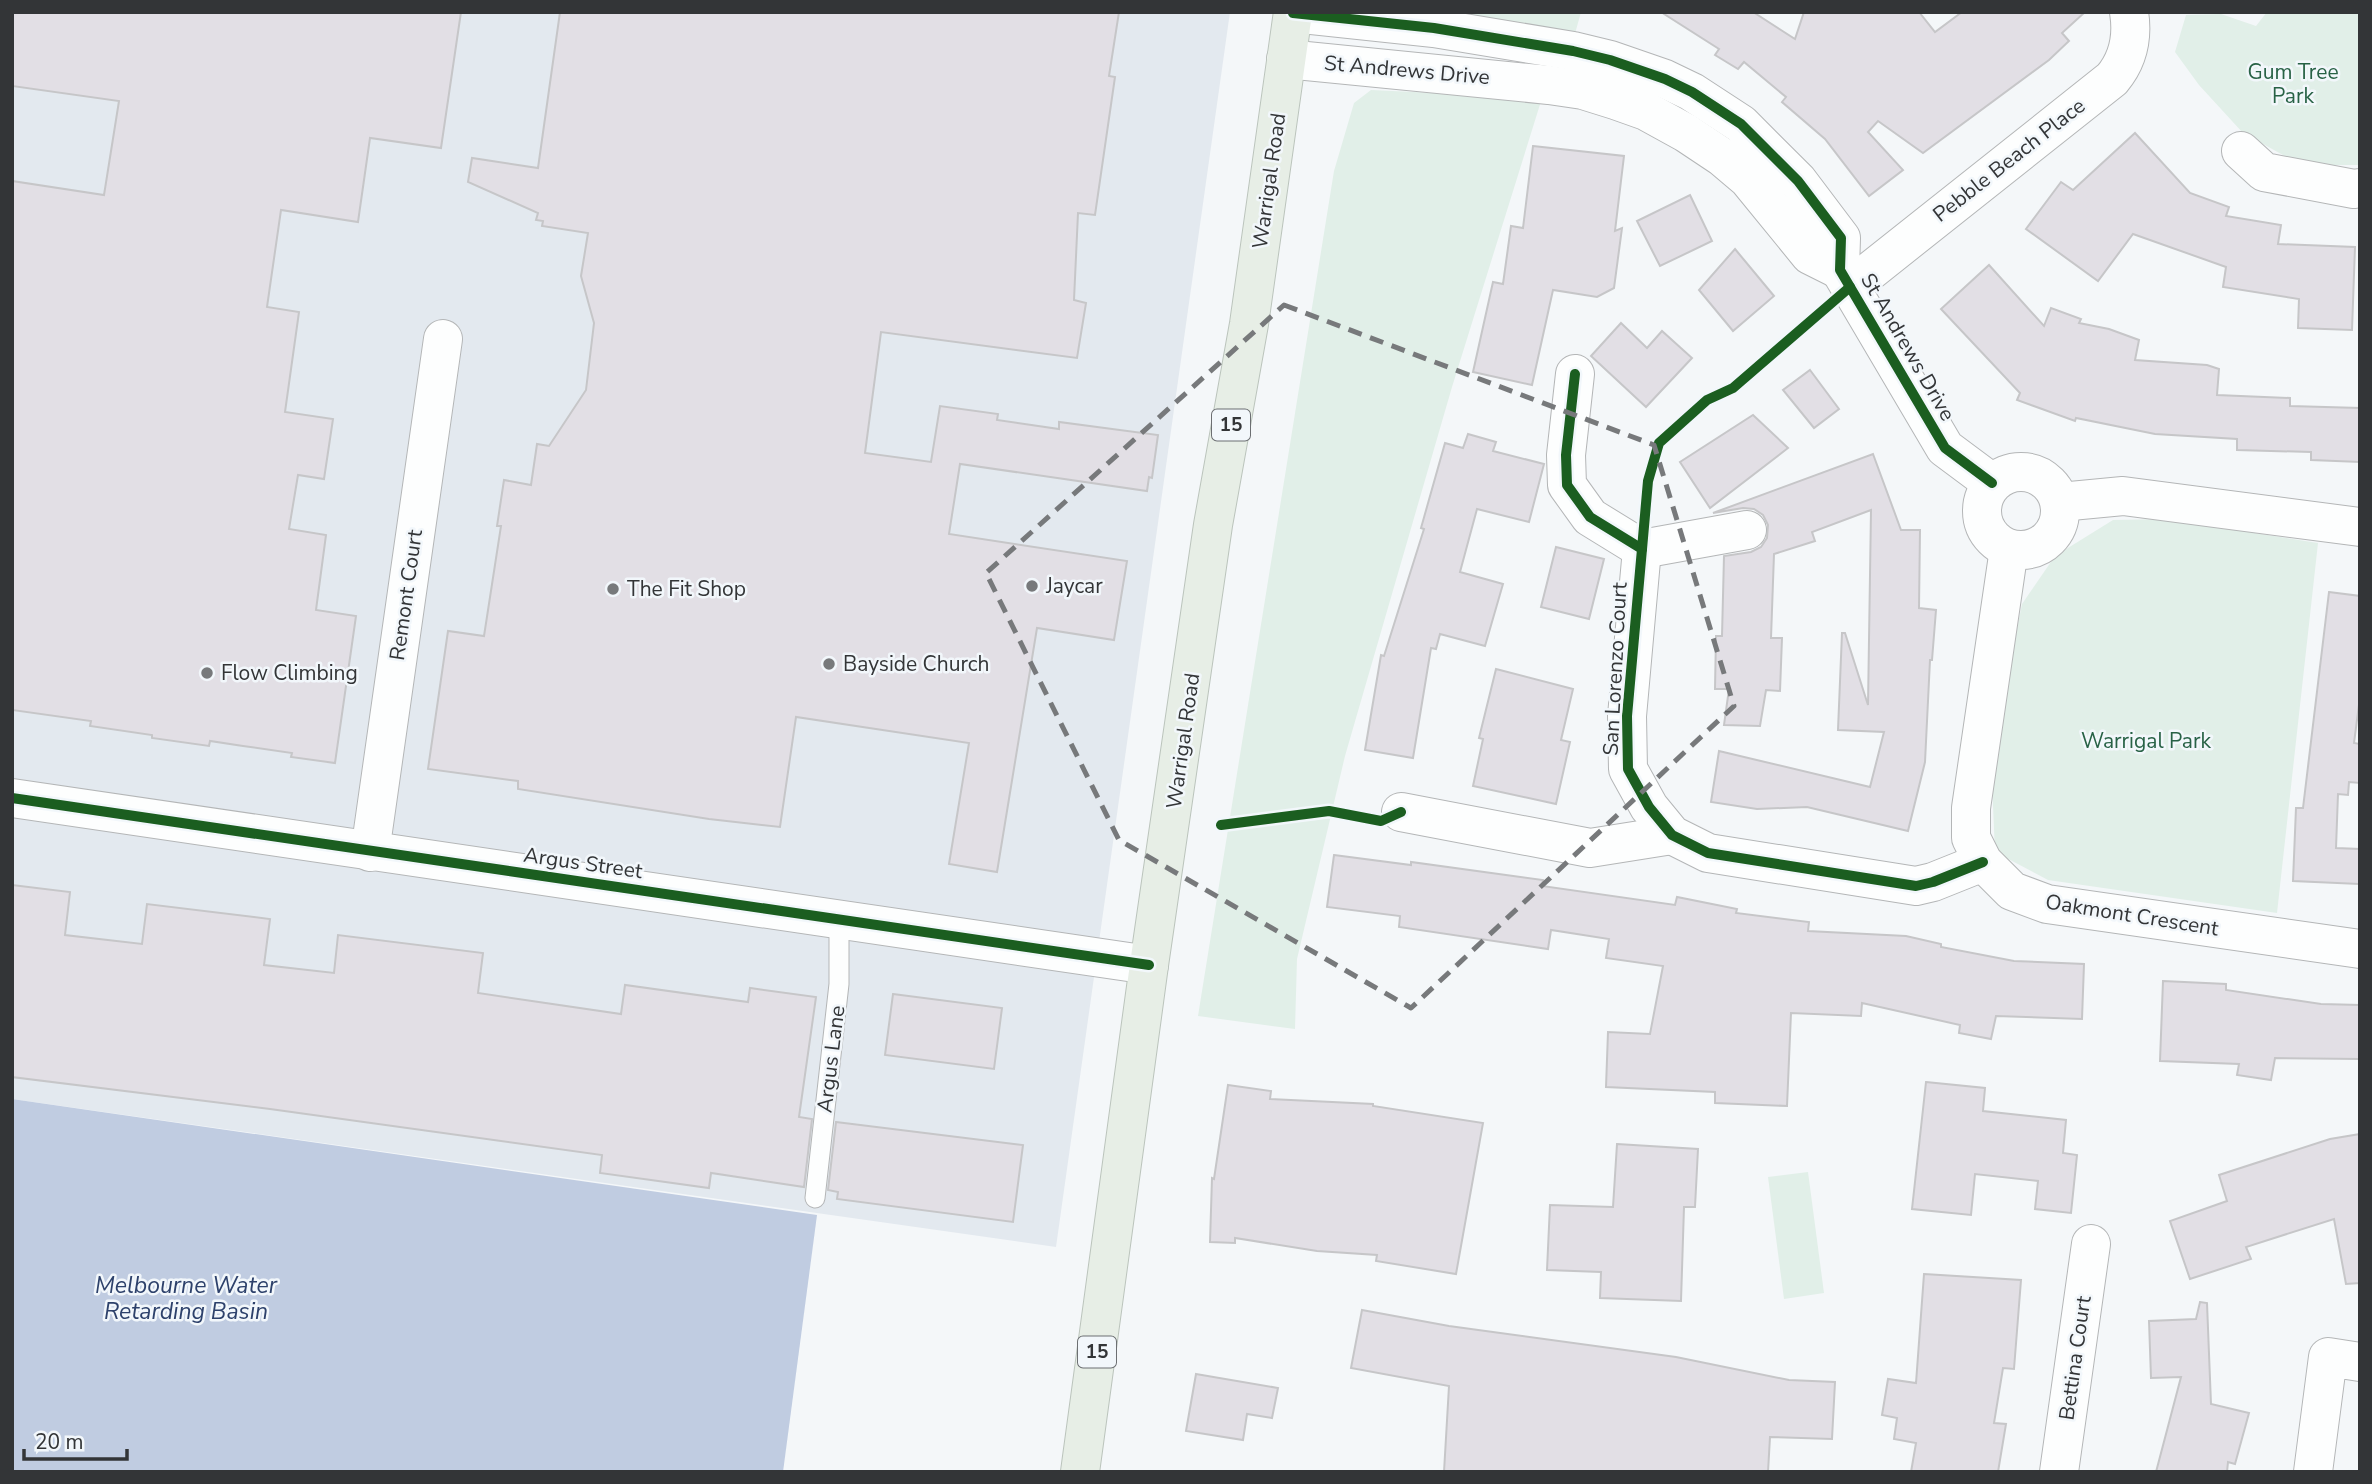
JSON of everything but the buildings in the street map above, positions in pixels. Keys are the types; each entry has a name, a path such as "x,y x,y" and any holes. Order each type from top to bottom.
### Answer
{"highway":[{"name":"Warrigal Road","path":"1080,1472 1149,965 1213,525 1251,311 1293,13"}],"street":[{"name":"Pebble Beach Place","path":"1845,278 2112,79 2121,69 2128,51 2131,24 2129,12"},
{"name":"St Andrews Drive","path":"1293,13 1434,28 1611,60 1665,79 1692,92 1741,124 1798,181 1841,238 1845,278 1945,448 1992,483"},
{"name":"St Andrews Drive","path":"1286,59 1549,85 1583,90 1646,111 1722,157 1748,179 1810,255 1845,278"},
{"path":"2241,150 2264,172 2360,188"},
{"name":"Remont Court","path":"370,852 443,339"},
{"path":"1575,374 1566,455 1567,485 1590,517 1642,549 1747,530"},
{"path":"2019,471 2032,472 2045,479 2060,502 2056,529 2048,540 2036,547 2009,549 1989,534 1982,522 1981,508 1984,495 1992,483 2005,474 2019,471"},
{"path":"2060,502 2123,496 2360,527"},
{"name":"San Lorenzo Court","path":"1642,549 1627,716 1629,769 1649,807 1672,835 1708,853 1916,886 1983,862"},
{"name":"Oakmont Crescent","path":"2009,549 1971,808 1971,838 1983,862 2012,891 2047,904 2360,949"},
{"name":"Argus Street","path":"12,799 1149,965"},
{"path":"1401,812 1590,848 1672,835"},
{"name":"Bettina Court","path":"2059,1472 2091,1244"},
{"path":"2312,1472 2328,1357 2360,1362"}],"lane":[{"name":"Argus Lane","path":"815,1198 839,984 839,919"}],"highlighted area":[{"path":"1284,305 1654,445 1734,706 1411,1008 1119,840 986,573"}],"shaded area":[{"path":"12,12 1230,12 1056,1247 12,1099"}],"green space":[{"path":"1450,12 1581,12 1573,41"},
{"name":"Gum Tree Park","path":"2267,12 2360,12 2360,165 2301,165 2243,133 2199,85 2175,52 2186,15 2221,14 2256,26"},
{"path":"1371,90 1542,98 1452,387 1345,756 1297,959 1295,1029 1198,1016 1334,171 1354,103"},
{"name":"Warrigal Park","path":"2167,519 2318,543 2277,913 2048,880 1995,852 1991,758 2022,604 2055,556 2113,520"},
{"path":"1808,1172 1824,1293 1784,1299 1768,1177"}],"water":[{"name":"Melbourne Water Retarding Basin","path":"12,1099 817,1215 783,1472 12,1472"}],"cycle path":[{"path":"1293,13 1434,28 1573,51 1610,60 1665,79 1692,92 1741,124 1798,181 1841,238 1840,270 1945,448 1992,483"},
{"path":"1642,549 1648,481 1659,443 1707,400 1733,388 1850,287"},
{"path":"1575,374 1566,455 1567,485 1590,517 1642,549 1627,716 1628,769 1649,807 1672,835 1708,853 1916,886 1983,862"},
{"path":"12,798 1149,965"},
{"path":"1221,825 1329,811 1381,821 1401,812"}],"place":[{"name":"Jaycar","path":"1032,586"},
{"name":"The Fit Shop","path":"613,589"},
{"name":"Bayside Church","path":"829,664"},
{"name":"Flow Climbing","path":"207,673"}]}
